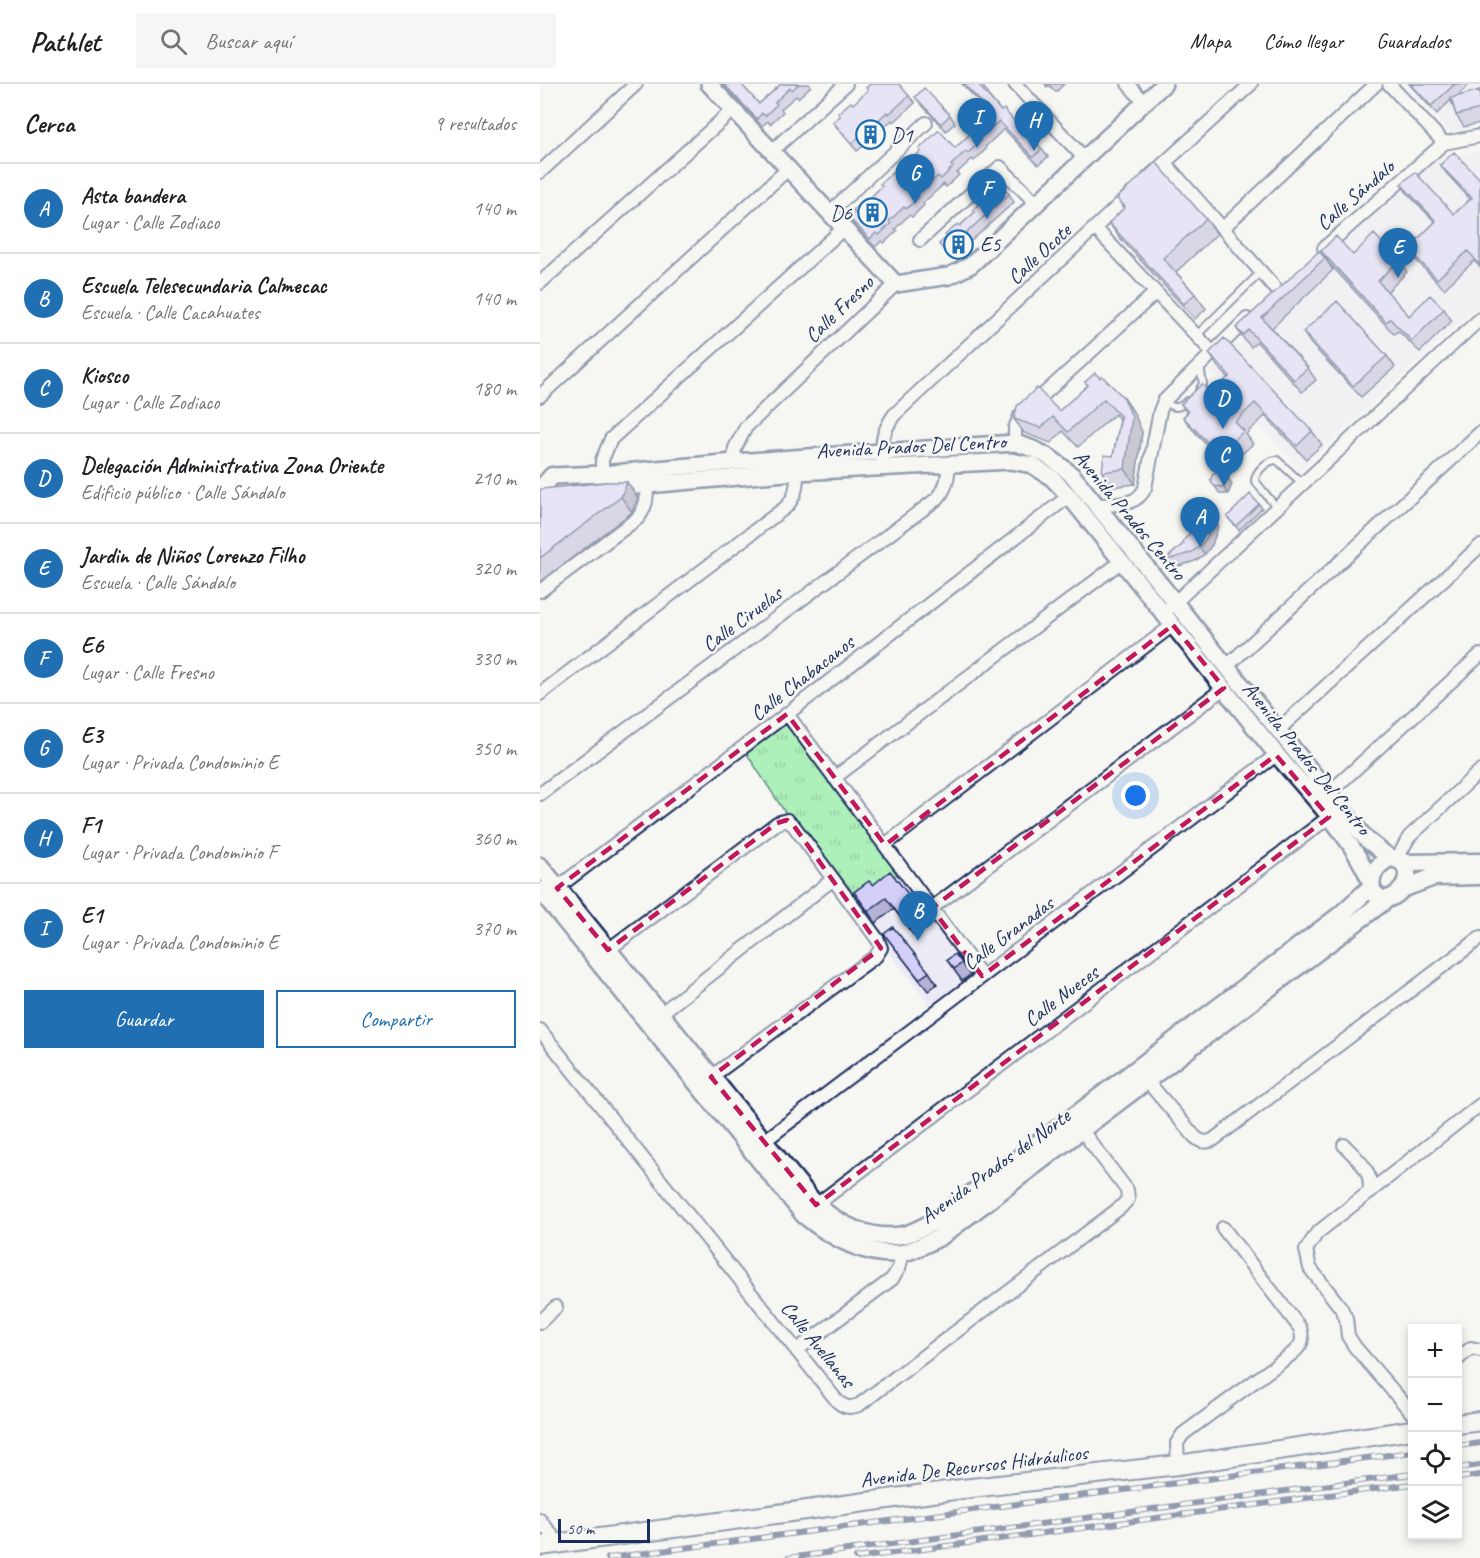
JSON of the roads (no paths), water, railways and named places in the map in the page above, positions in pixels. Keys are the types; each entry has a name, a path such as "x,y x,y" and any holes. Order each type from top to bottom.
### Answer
{"main road":[{"path":"540,491 546,476"},
{"path":"1480,862 1397,860 1379,866 1374,872 1371,885 1377,896 1387,899 1402,889 1434,877 1480,876"},
{"path":"1397,860 1407,876 1402,889"},
{"name":"Avenida Prados del Norte","path":"540,866 548,889 628,987 804,1215 824,1232 852,1245 876,1252 903,1253 1082,1131 1111,1098 1147,1081 1387,899"},
{"name":"Avenida Prados del Norte","path":"548,889 608,950 628,987 660,1014 816,1205 832,1219 857,1231 881,1235 904,1235 937,1230 1111,1098 1339,916 1371,885"},
{"path":"1462,1423 1480,1421"},
{"name":"Avenida De Recursos Hidráulicos","path":"540,1546 950,1491 1179,1465 1408,1431"}],"street":[{"path":"540,172 636,84"},
{"path":"709,84 896,284"},
{"path":"772,151 846,84"},
{"path":"1015,84 1085,159"},
{"path":"1128,84 1144,102"},
{"name":"Calle Fresno","path":"734,462 735,448 746,427 896,284 949,276 970,266 1164,84"},
{"name":"Calle Ocote","path":"883,460 882,437 894,415 1251,84"},
{"path":"1223,228 1376,84"},
{"path":"1391,85 1444,143"},
{"path":"540,283 733,110"},
{"path":"829,213 926,123"},
{"name":"Calle Sándalo","path":"1312,259 1444,143 1480,135"},
{"path":"1165,163 1278,290"},
{"path":"920,240 1000,167 1037,204"},
{"path":"540,396 788,169"},
{"path":"602,474 602,460 611,439 844,228"},
{"path":"1095,228 1213,352"},
{"path":"1015,443 1015,428 1020,416 1155,292"},
{"path":"1096,505 1129,503 1142,495 1164,401 1253,314"},
{"path":"885,845 1170,614 1277,508 1480,319"},
{"path":"1227,666 1480,433"},
{"name":"Avenida Prados Centro","path":"546,476 602,474 734,462 883,460 1015,443 1037,450 1057,461 1073,476 1096,505 1170,614 1227,666 1366,839 1397,860"},
{"name":"Avenida Prados Del Centro","path":"540,491 647,486 797,472 883,460 949,463 1011,461 1032,465 1052,478 1069,496 1122,561 1170,614 1276,755 1358,855 1371,885"},
{"name":"Calle Ciruelas","path":"540,794 938,498 945,489 949,463"},
{"path":"540,694 786,507 794,499 797,489 797,472"},
{"path":"540,591 638,518 645,510 648,499 647,486"},
{"name":"Calle Chabacanos","path":"548,889 787,714 1069,496"},
{"path":"1278,730 1480,546"},
{"path":"834,778 1122,561"},
{"path":"1329,793 1480,655"},
{"path":"932,908 1224,688"},
{"path":"787,714 982,976"},
{"name":"Calle Granadas","path":"763,1142 1276,755"},
{"path":"1397,860 1409,837 1480,771"},
{"name":"Calle Nueces","path":"816,1205 1329,818"},
{"path":"608,950 777,823 787,820 794,826 878,940 880,948 876,956 711,1077"},
{"path":"660,1014 832,880"},
{"path":"1147,1081 1195,1137 1200,1141 1213,1140 1480,938"},
{"name":"Calle Avellanas","path":"540,1030 838,1402 845,1407 852,1408 859,1405 1121,1207 1128,1199 1127,1190 1082,1131"},
{"path":"1408,1403 1355,1347 1348,1336 1346,1318 1341,1308 1310,1268 1306,1250 1317,1233 1480,1105"},
{"path":"1344,1145 1366,1170 1372,1181 1370,1193"},
{"path":"1179,1465 1177,1443 1183,1434 1293,1353 1300,1346 1303,1337 1300,1328 1223,1228"},
{"path":"797,1350 892,1279 899,1268 903,1253"},
{"path":"540,1322 556,1307"},
{"path":"1462,1356 1477,1346"},
{"path":"540,1520 558,1544"}],"lane":[{"path":"1197,336 1261,272"},
{"path":"1164,401 1179,408 1200,389 1203,384 1200,365"},
{"path":"1277,508 1257,486 1255,477 1257,473 1269,462 1277,460 1303,484"}],"railway":[{"path":"1462,1445 1480,1443"},
{"path":"608,1558 1408,1453"},
{"path":"1462,1467 1480,1465"},
{"path":"788,1558 1408,1475"},
{"path":"1462,1477 1480,1475"},
{"path":"856,1558 1408,1485"}],"place":[{"name":"D1","path":"870,135"},
{"name":"E1","path":"977,148"},
{"name":"F1","path":"1034,151"},
{"name":"E3","path":"915,204"},
{"name":"D6","path":"873,213"},
{"name":"E6","path":"987,219"},
{"name":"E5","path":"959,244"},
{"name":"Jardin de Niños Lorenzo Filho","path":"1398,278"},
{"name":"Delegación Administrativa Zona Oriente","path":"1223,429"},
{"name":"Kiosco","path":"1224,486"},
{"name":"Asta bandera","path":"1200,547"},
{"name":"Escuela Telesecundaria Calmecac","path":"918,941"}]}
